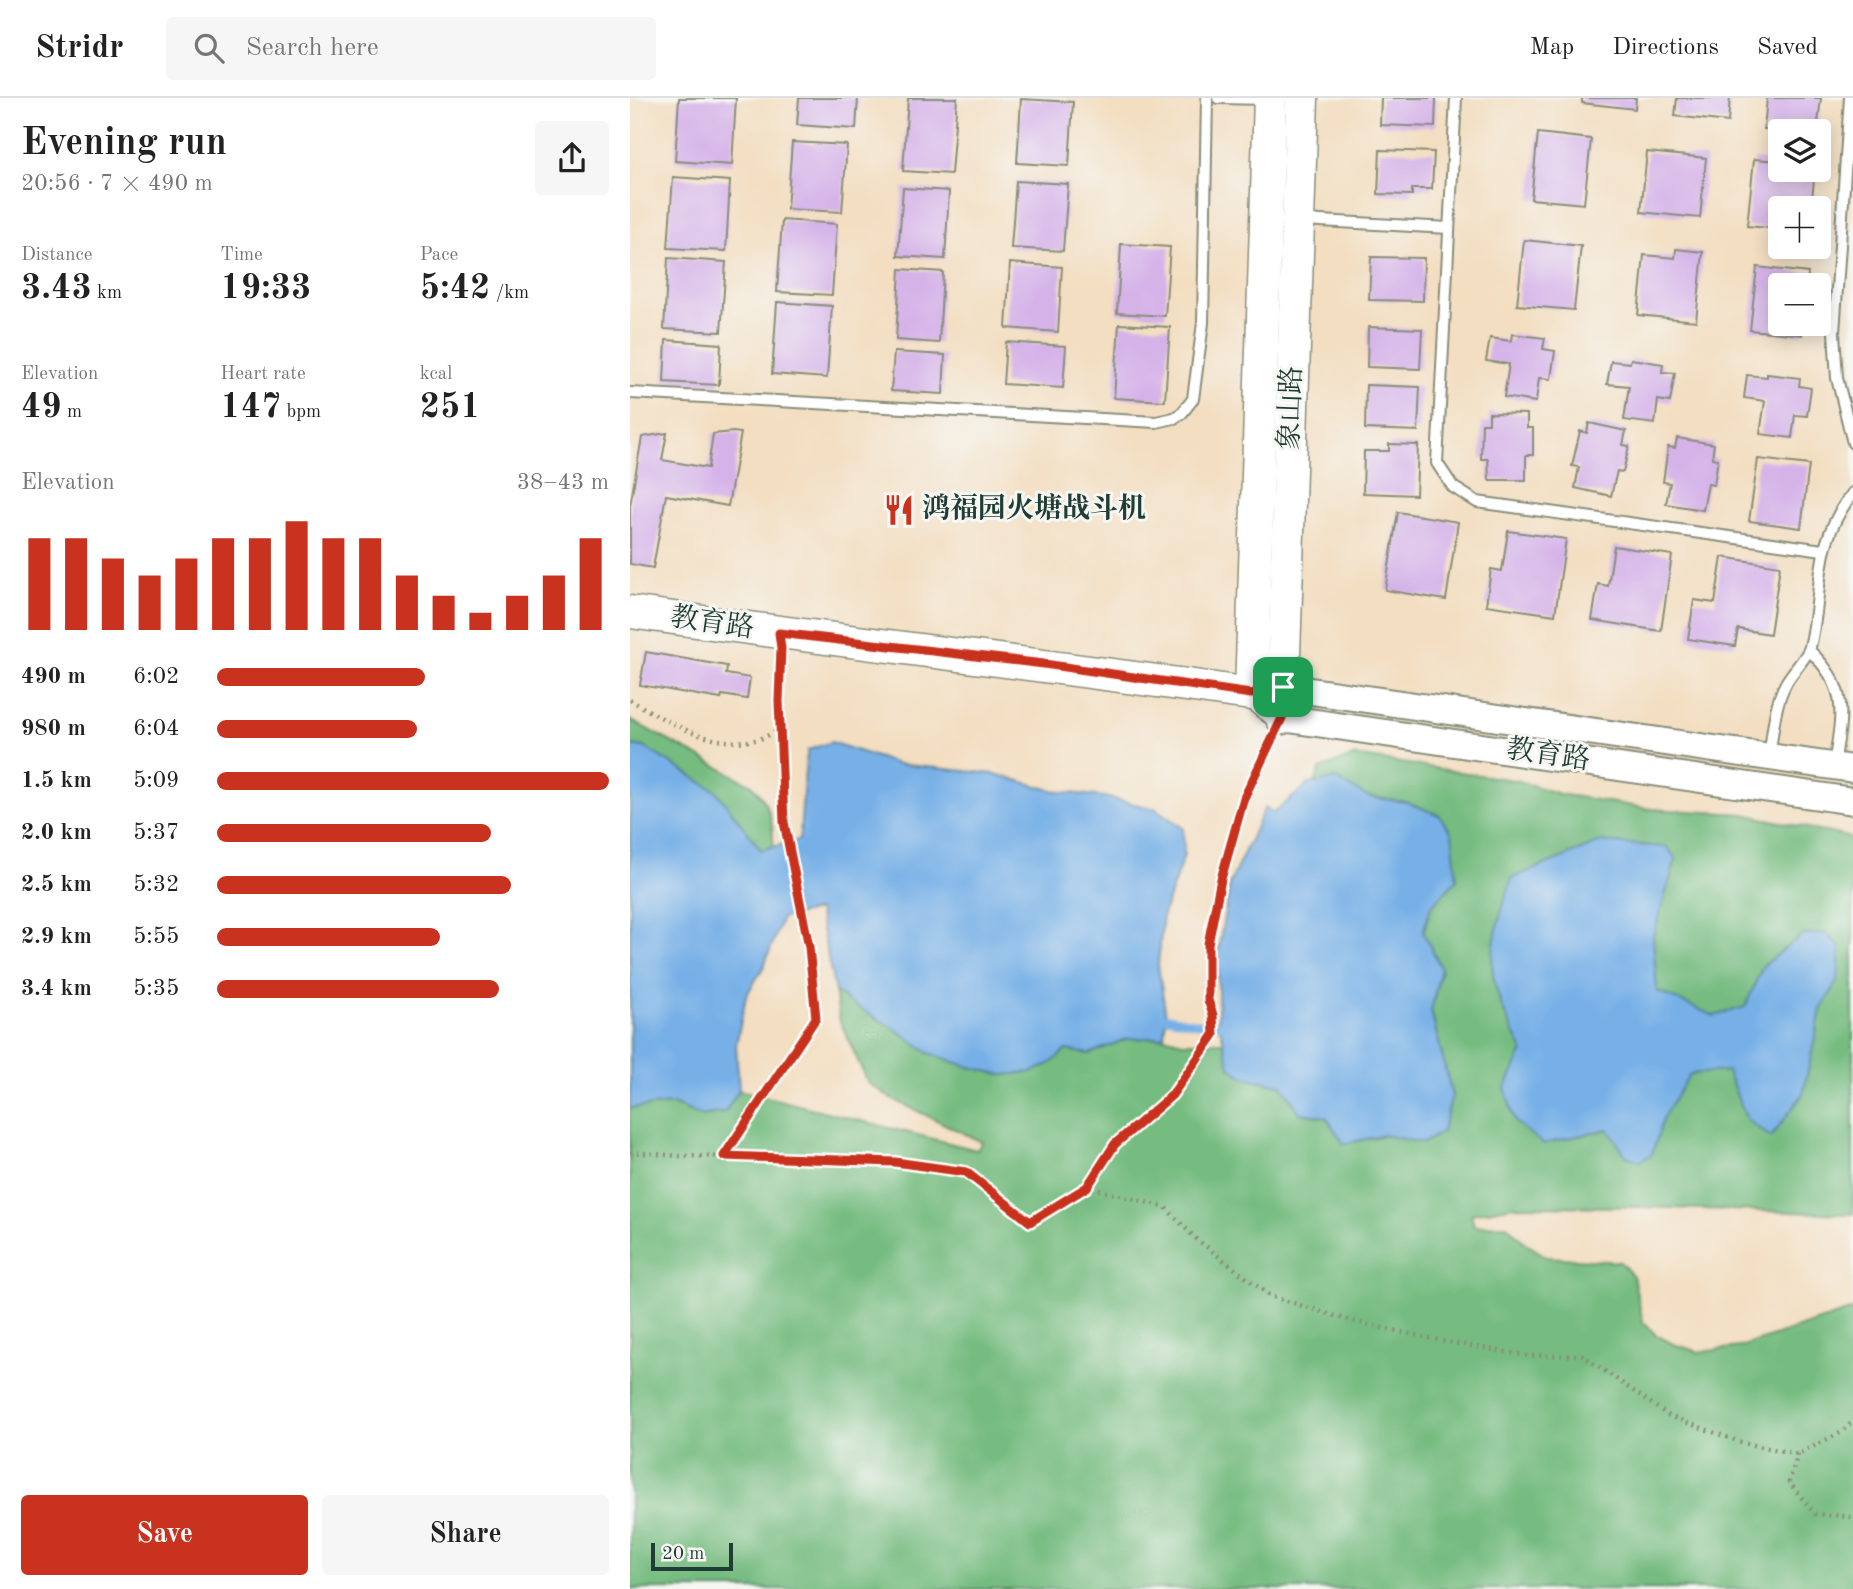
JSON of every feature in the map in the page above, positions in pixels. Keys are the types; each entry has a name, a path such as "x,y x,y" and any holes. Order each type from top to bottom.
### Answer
{"main road":[{"name":"象山路","path":"1251,694 1270,98"},
{"name":"象山路","path":"1282,718 1302,98"},
{"name":"教育路","path":"630,612 779,633 1044,664 1251,694"}],"street":[{"name":"教育路","path":"1251,694 1283,687 1843,767"},
{"name":"教育路","path":"1251,694 1282,718 1853,800"}],"lane":[{"path":"630,393 1156,422 1174,418 1182,413 1193,399 1203,323 1207,98"},
{"path":"1219,98 1270,98"},
{"path":"1456,98 1437,463 1453,487 1477,502 1824,550"},
{"path":"1850,98 1834,333 1837,378 1853,443"},
{"path":"1298,220 1449,228"},
{"path":"1769,757 1781,694 1796,666 1810,651 1824,550 1831,527 1853,493"},
{"path":"1810,651 1830,674 1840,700 1843,767"}],"path":[{"path":"724,1156 816,1018 809,947 784,822 779,633"},
{"path":"630,700 696,735 737,742 758,740 780,729"},
{"path":"630,1152 679,1156 895,1162 966,1172 1030,1222 1087,1187 1115,1144 1172,1095 1214,1035 1213,1015 1208,1000 1208,944 1221,879 1244,798 1282,718"},
{"path":"1087,1187 1165,1207 1195,1238 1270,1296 1352,1321 1442,1341 1528,1356 1582,1355 1669,1416 1742,1443 1798,1454 1842,1432 1853,1421"},
{"path":"1798,1454 1789,1482 1815,1514 1853,1517"}],"green space":[{"path":"630,720 752,785 763,799 769,813 773,829 773,847 761,850 716,791 644,747 630,745"},
{"path":"1355,756 1519,781 1559,794 1651,809 1744,814 1853,838 1853,1214 1514,1206 1471,1214 1474,1226 1507,1225 1524,1242 1547,1257 1620,1262 1633,1276 1643,1322 1656,1335 1673,1344 1700,1352 1740,1347 1853,1310 1853,1589 630,1589 630,1108 673,1104 701,1116 725,1112 739,1090 977,1150 982,1142 892,1099 868,1083 839,1019 835,991 929,1053 1003,1075 1051,1063 1066,1050 1089,1054 1126,1039 1164,1037 1183,1042 1224,1042 1230,1067 1244,1077 1282,1085 1300,1113 1326,1117 1344,1144 1383,1135 1423,1143 1452,1096 1431,1011 1441,968 1423,933 1431,906 1457,880 1439,815 1406,802 1368,797 1336,779 1315,783 1320,769"}],"water":[{"path":"831,742 897,764 995,774 1055,791 1104,797 1156,809 1183,828 1184,855 1163,914 1158,965 1166,1016 1164,1037 1126,1039 1089,1054 1066,1050 1051,1063 1033,1072 1003,1075 929,1053 835,991 818,910 782,918 764,966 746,996 736,1045 739,1090 725,1112 701,1116 673,1104 630,1108 630,745 644,747 716,791 761,850 799,840 808,750"},
{"path":"1336,779 1368,797 1406,802 1439,815 1452,833 1457,880 1431,906 1423,932 1441,968 1431,1011 1452,1096 1442,1132 1423,1143 1383,1135 1344,1144 1326,1117 1300,1113 1282,1085 1244,1077 1230,1067 1218,1020 1218,952 1230,883 1265,807 1273,813 1309,784"},
{"path":"1600,842 1667,847 1676,859 1653,936 1657,991 1714,1016 1745,1007 1763,966 1802,935 1825,933 1840,947 1838,980 1821,1010 1803,1094 1771,1137 1747,1120 1727,1071 1690,1074 1664,1116 1652,1154 1640,1161 1626,1156 1608,1129 1543,1144 1515,1122 1505,1088 1523,1051 1501,1004 1492,963 1495,938 1505,900 1512,878"}],"building":[{"path":"679,98 736,98 732,165 675,161"},
{"path":"799,98 858,98 856,129 797,125"},
{"path":"908,98 957,98 951,174 903,171"},
{"path":"1381,98 1436,98 1435,127 1380,125"},
{"path":"1582,98 1636,98 1635,109 1582,103"},
{"path":"1677,98 1730,98 1728,122 1675,116"},
{"path":"1767,98 1821,98 1818,119 1768,119 1768,129 1764,129"},
{"path":"1021,99 1073,102 1069,166 1017,163"},
{"path":"1538,133 1591,139 1584,204 1531,199"},
{"path":"792,142 847,145 842,212 787,209"},
{"path":"1380,150 1434,152 1432,189 1412,189 1412,195 1378,194"},
{"path":"1647,152 1706,158 1700,218 1641,212"},
{"path":"1754,159 1768,160 1768,182 1814,182 1812,196 1768,196 1768,228 1747,226"},
{"path":"673,177 730,181 726,251 668,248"},
{"path":"1016,181 1068,184 1063,251 1011,248"},
{"path":"903,188 949,191 945,259 898,256"},
{"path":"782,220 837,224 832,295 777,292"},
{"path":"1524,240 1581,246 1574,310 1517,305"},
{"path":"1121,244 1170,247 1165,316 1117,313"},
{"path":"1676,249 1703,252 1696,321 1638,315 1644,255 1675,258"},
{"path":"1371,257 1424,258 1423,301 1369,300"},
{"path":"668,258 726,262 721,332 664,329"},
{"path":"1010,263 1062,267 1058,332 1006,328"},
{"path":"1757,267 1808,273 1768,273 1768,332 1750,330"},
{"path":"900,269 943,272 939,343 896,340"},
{"path":"777,302 832,306 827,378 772,374"},
{"path":"1119,324 1170,327 1165,401 1114,398"},
{"path":"1368,327 1422,329 1420,369 1367,367"},
{"path":"1512,334 1545,338 1543,349 1555,351 1551,379 1539,378 1536,402 1504,397 1509,364 1486,361 1490,338 1511,341"},
{"path":"666,340 721,344 719,385 664,382"},
{"path":"1006,342 1066,346 1063,388 1003,384"},
{"path":"894,352 945,355 943,394 891,391"},
{"path":"1631,359 1663,364 1662,372 1675,373 1670,402 1658,400 1655,424 1624,420 1629,386 1607,384 1611,361 1630,363"},
{"path":"1767,374 1800,378 1799,386 1811,388 1807,416 1795,415 1792,438 1760,434 1765,401 1744,398 1747,375 1767,377"},
{"path":"1366,385 1420,387 1418,431 1365,429"},
{"path":"1489,413 1527,414 1527,428 1533,428 1533,455 1526,455 1526,480 1489,480 1488,459 1481,459 1482,423 1489,423"},
{"path":"1589,423 1626,431 1623,445 1629,446 1623,472 1617,471 1611,496 1575,488 1579,467 1572,466 1580,431 1587,433"},
{"path":"667,433 662,460 708,468 713,434 741,433 728,506 666,495 653,568 630,564 630,506 642,437"},
{"path":"1677,438 1714,444 1712,458 1718,459 1714,485 1708,484 1703,510 1666,504 1670,483 1663,482 1668,447 1675,448"},
{"path":"1389,444 1418,445 1416,495 1363,493 1364,451 1389,451"},
{"path":"1758,459 1809,465 1801,528 1749,521"},
{"path":"1398,512 1458,522 1446,600 1385,590"},
{"path":"1508,531 1566,539 1555,615 1486,605 1491,569 1502,571"},
{"path":"1614,546 1672,555 1661,631 1592,620 1598,584 1608,586"},
{"path":"1722,557 1780,566 1770,634 1738,629 1735,646 1688,639 1694,600 1715,603"},
{"path":"646,652 727,666 726,674 750,678 747,699 722,695 721,699 640,685"}],"waterway":[{"path":"1160,1016 1201,1024 1228,1025"}],"place":[{"name":"鸿福园火塘战斗机","path":"899,510"}],"route":[{"path":"779,633 1044,664 1251,694 1283,687 1282,718 1244,798 1221,879 1208,944 1208,1000 1213,1015 1214,1035 1172,1095 1115,1144 1087,1187 1030,1222 966,1172 895,1162 724,1156 816,1018 809,947 784,822 779,633"}]}
